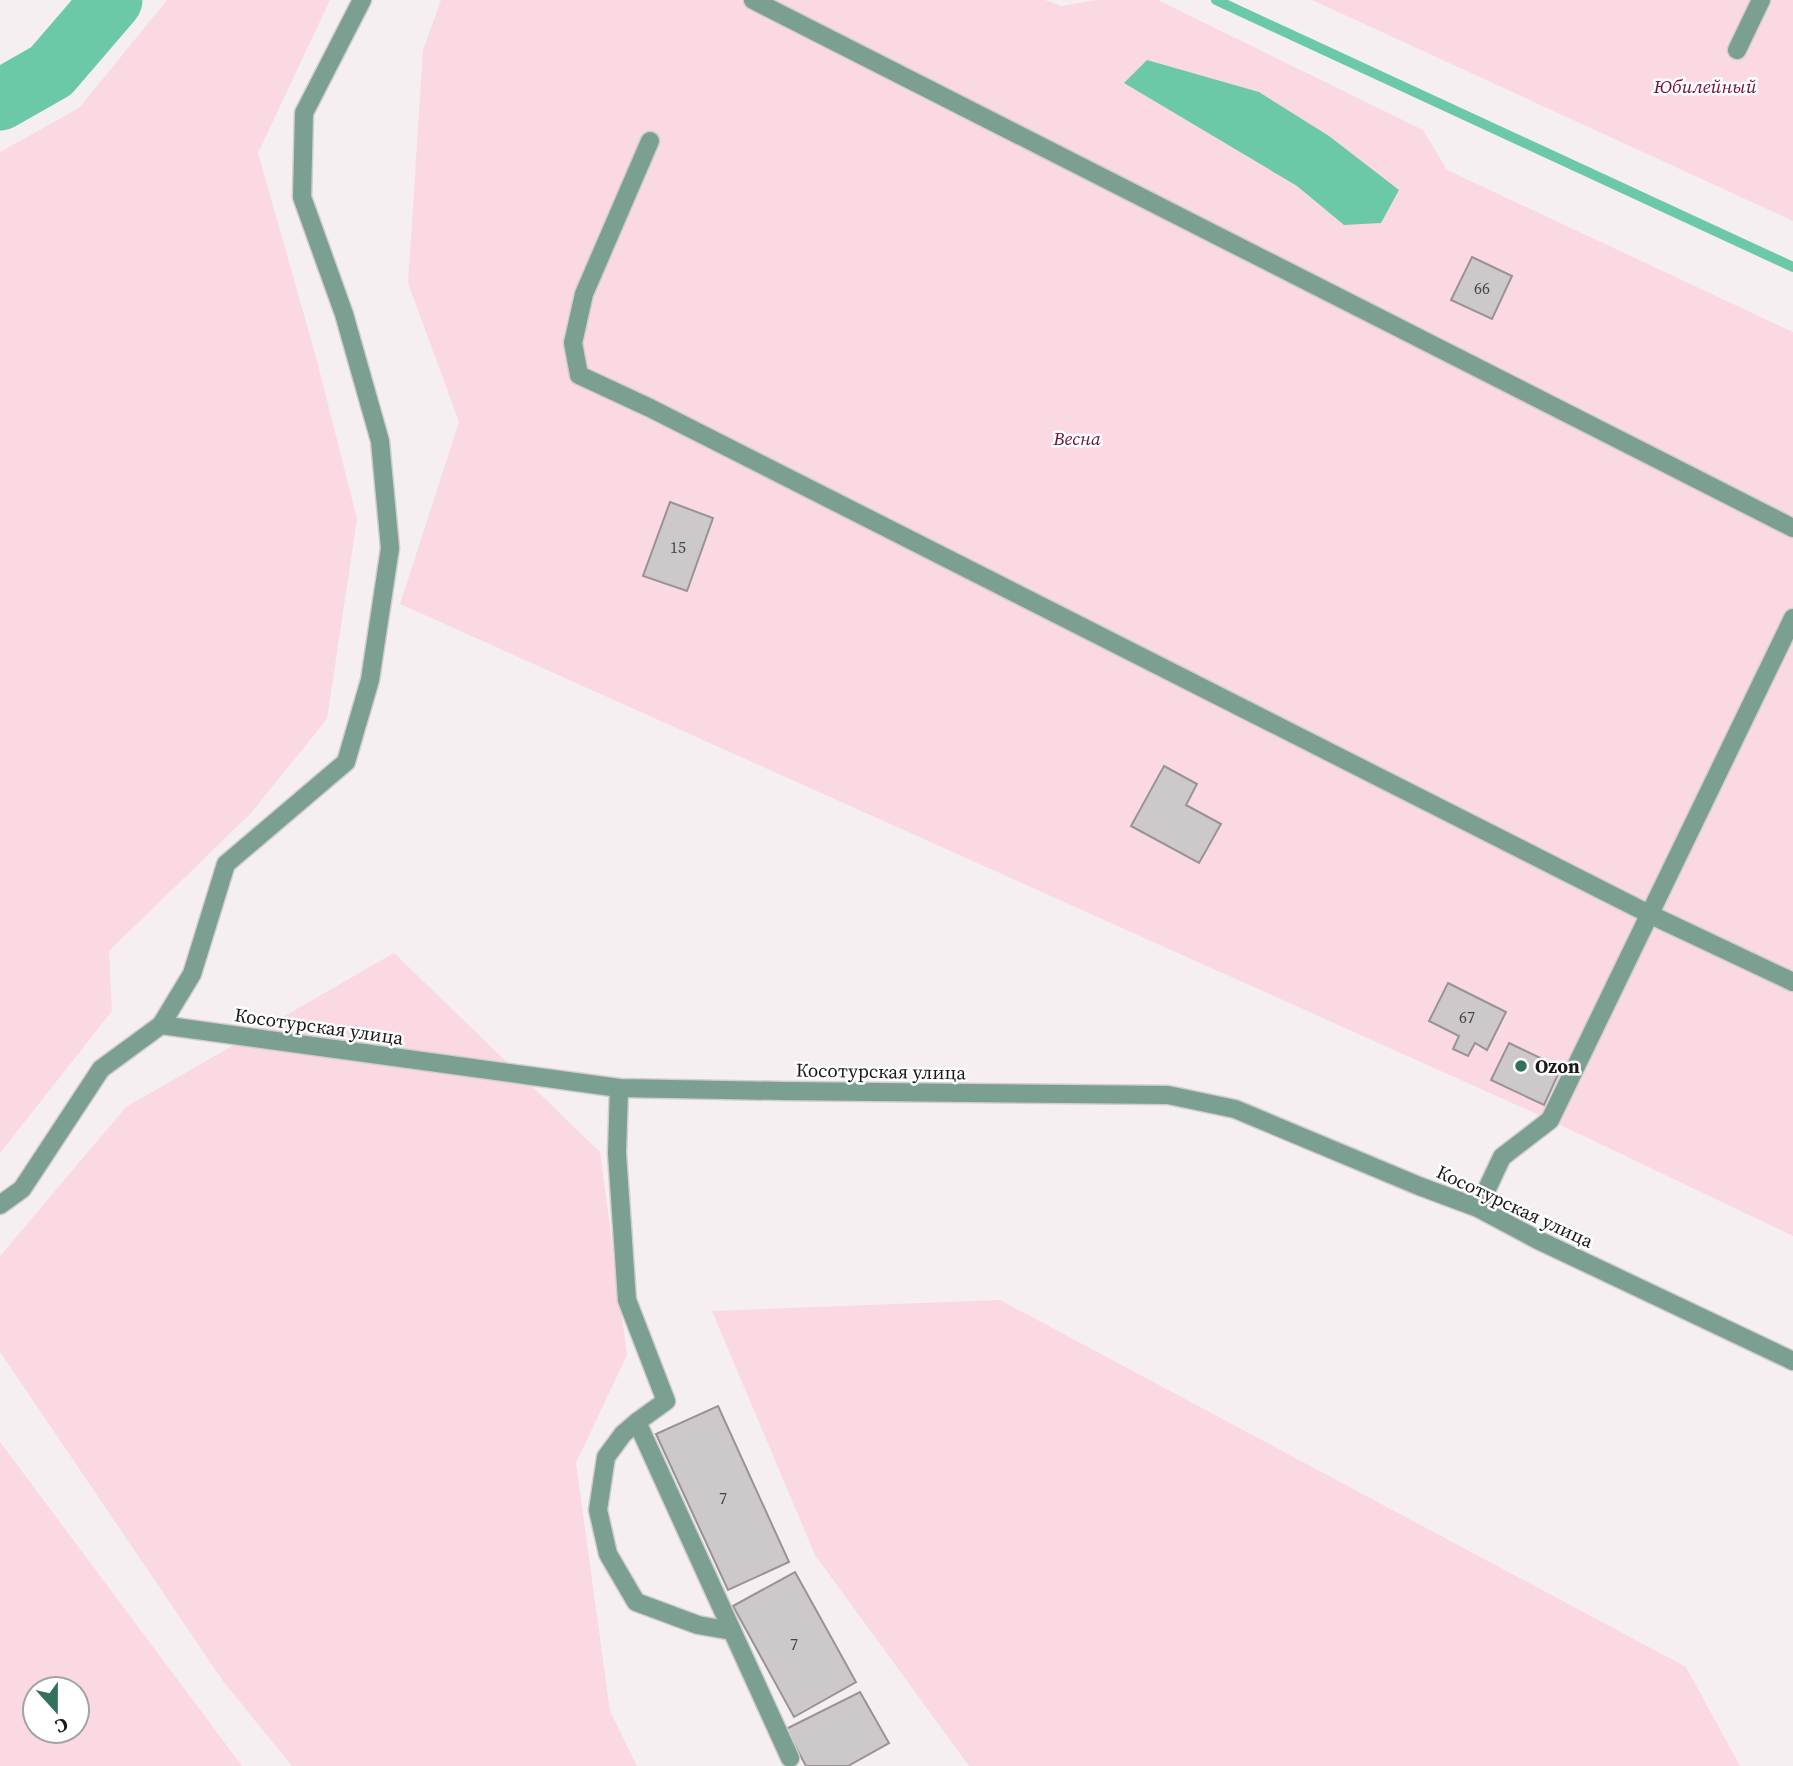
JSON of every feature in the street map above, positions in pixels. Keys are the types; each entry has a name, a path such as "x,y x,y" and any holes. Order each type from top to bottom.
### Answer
{"street":[{"path":"0,1205 22,1189 101,1069 161,1025 192,974 226,864 346,762 370,680 390,548 380,441 344,314 302,197 304,113 362,0"},
{"path":"753,0 1793,528"},
{"path":"1737,50 1761,0"},
{"path":"650,141 584,294 573,343 579,375 662,414 1649,914 1793,982"},
{"path":"1478,1208 1502,1157 1550,1120 1793,618"},
{"name":"Косотурская улица","path":"161,1025 619,1088 1168,1095 1235,1109 1478,1208 1538,1240 1793,1361"},
{"path":"619,1088 617,1153 627,1300 666,1401 623,1434 606,1457 598,1510 608,1554 636,1602 698,1625 732,1631"},
{"path":"637,1422 790,1758"}],"green space":[{"path":"167,0 330,0 258,153 316,357 357,519 327,719 251,813 109,951 112,1011 0,1153 0,152 79,108"},
{"name":"Весна","path":"441,0 1045,0 1061,6 1098,0 1158,0 1423,130 1447,170 1793,332 1793,1236 1550,1120 400,604 459,422 408,283 423,50"},
{"name":"Юбилейный","path":"1312,0 1793,0 1793,221"},
{"path":"394,953 600,1152 627,1355 576,1463 610,1711 637,1766 292,1766 223,1681 0,1352 0,1256 126,1107"},
{"path":"1000,1300 1686,1667 1740,1766 969,1766 815,1555 712,1311"},
{"path":"0,1442 242,1766 0,1766"}],"shaded area":[{"path":"1147,60 1259,92 1329,136 1399,190 1381,223 1344,225 1297,186 1124,83"}],"building":[{"path":"1472,257 1512,276 1492,319 1451,300"},
{"path":"670,502 713,518 687,591 643,576"},
{"path":"1164,766 1197,784 1186,805 1221,824 1199,863 1131,826"},
{"path":"1448,983 1506,1012 1487,1050 1475,1043 1468,1056 1453,1049 1459,1036 1429,1021"},
{"path":"1509,1043 1561,1068 1544,1105 1491,1080"},
{"path":"718,1406 789,1562 728,1590 656,1434"},
{"path":"795,1572 856,1682 794,1717 733,1606"},
{"path":"860,1692 889,1743 848,1766 806,1766 786,1729"}],"waterway":[{"path":"0,100 51,71 112,0"},
{"path":"1216,0 1793,267"}],"place":[{"name":"Ozon","path":"1521,1066"}]}
